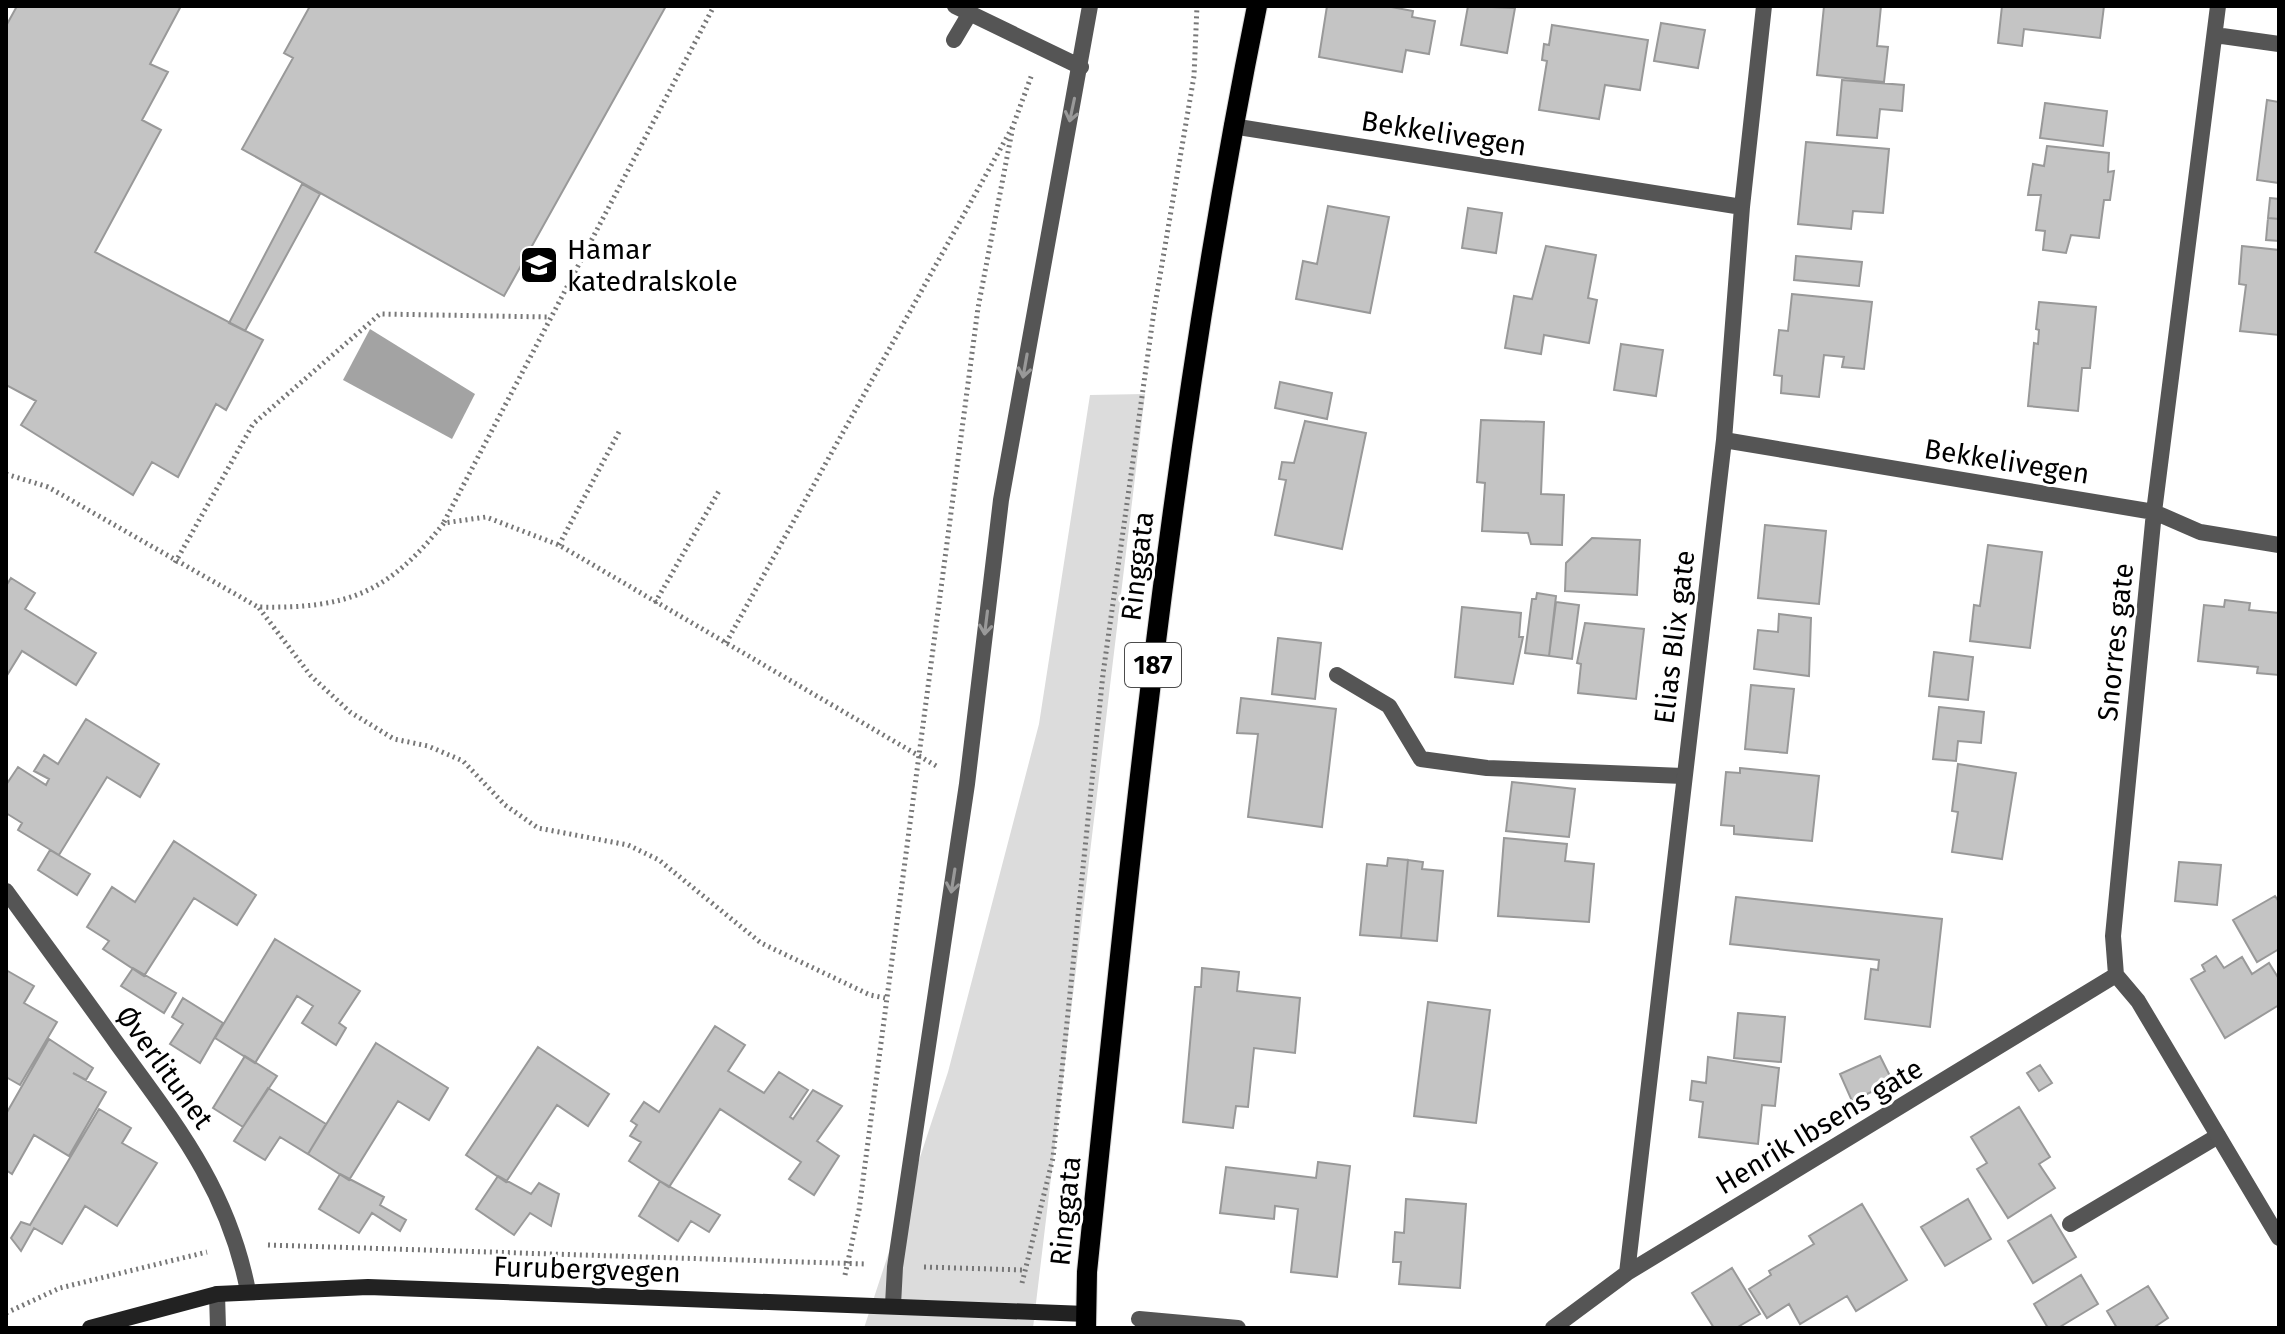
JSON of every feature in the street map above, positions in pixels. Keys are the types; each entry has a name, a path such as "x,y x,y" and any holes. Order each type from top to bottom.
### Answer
{"main road":[{"name":"Ringgata","path":"1086,1321 1087,1272 1138,783 1174,499 1232,126 1257,6"},
{"name":"Furubergvegen","path":"90,1328 217,1294 368,1287 893,1305 1086,1321"}],"street":[{"path":"893,1305 895,1267 967,784 1001,500 1090,6"},
{"name":"Elias Blix gate","path":"1627,1273 1724,440 1742,207 1764,6"},
{"name":"Snorres gate","path":"2116,975 2113,936 2154,512 2218,6"},
{"path":"954,40 963,10 1081,67"},
{"path":"2215,35 2279,44"},
{"name":"Bekkelivegen","path":"1232,126 1742,207"},
{"name":"Bekkelivegen","path":"1724,440 2154,512 2200,532 2279,545"},
{"path":"1337,675 1389,706 1421,759 1487,768 1683,776"},
{"name":"Øverlitunet","path":"6,891 187,1140 219,1197 239,1244 248,1291"},
{"path":"2116,975 2138,1001 2279,1238"},
{"name":"Henrik Ibsens gate","path":"1553,1328 1627,1273 2116,975"},
{"path":"2070,1224 2218,1136"},
{"path":"217,1294 218,1328"},
{"path":"1139,1319 1238,1328"}],"path":[{"path":"258,607 297,608 343,601 378,585 413,561 444,523 714,6"},
{"path":"1021,1288 1053,1158 1103,674 1151,325 1194,76 1197,6"},
{"path":"844,1303 845,1263 859,1210 916,754 978,308 1013,126 1040,47"},
{"path":"726,643 1013,126"},
{"path":"175,563 253,424 380,314 549,317"},
{"path":"559,545 620,430"},
{"path":"6,474 48,487 175,563 258,607 311,676 350,712 394,739 428,746 463,761 505,805 538,828 628,845 659,860 761,943 870,995 885,998"},
{"path":"655,603 719,491"},
{"path":"444,523 486,517 559,545 967,784"}],"shaded area":[{"path":"370,329 475,394 452,439 343,380"},
{"path":"1145,394 1033,1328 864,1328 948,1072 1039,724 1090,395"}],"building":[{"path":"17,6 181,6 150,64 168,72 142,120 161,130 95,252 263,340 226,410 216,404 178,477 152,462 133,495 21,425 36,401 6,385 6,26"},
{"path":"310,6 666,6 504,296 242,149 293,58 284,53"},
{"path":"1327,6 1386,6 1413,11 1412,17 1435,21 1429,54 1406,50 1402,72 1319,57"},
{"path":"1468,6 1515,8 1507,53 1461,45"},
{"path":"1824,6 1881,6 1877,46 1888,47 1884,82 1817,75"},
{"path":"2002,6 2104,6 2100,38 2024,29 2022,46 1998,43"},
{"path":"1661,23 1705,30 1698,68 1654,61"},
{"path":"1552,25 1648,40 1640,90 1605,85 1599,119 1539,110 1547,61 1542,60 1544,44 1549,45"},
{"path":"1842,80 1904,85 1902,111 1880,109 1877,138 1837,135"},
{"path":"2267,100 2279,102 2279,183 2257,180"},
{"path":"2045,103 2107,111 2103,146 2040,138"},
{"path":"1806,142 1889,149 1883,213 1853,211 1851,229 1798,224"},
{"path":"2047,146 2109,153 2108,172 2114,171 2110,200 2104,200 2099,238 2071,235 2066,253 2043,250 2045,231 2036,230 2041,195 2028,195 2033,164 2044,166"},
{"path":"302,184 320,194 245,331 229,323"},
{"path":"2270,198 2279,199 2279,219 2268,218"},
{"path":"1328,206 1389,217 1370,313 1296,299 1303,261 1317,264"},
{"path":"1468,208 1502,213 1496,253 1462,248"},
{"path":"2268,218 2279,219 2279,241 2266,240"},
{"path":"1546,246 1596,255 1588,298 1597,300 1589,343 1544,335 1541,354 1505,348 1514,296 1532,299"},
{"path":"2242,246 2279,250 2279,335 2240,331 2246,285 2239,284"},
{"path":"1796,256 1862,262 1859,286 1794,280"},
{"path":"1792,294 1872,302 1864,369 1842,367 1844,357 1824,355 1819,397 1781,393 1782,376 1774,375 1779,330 1788,331"},
{"path":"2039,302 2096,307 2090,368 2082,368 2078,411 2028,406 2034,343 2038,344"},
{"path":"1621,344 1663,350 1656,396 1614,390"},
{"path":"1280,382 1332,393 1327,419 1275,408"},
{"path":"1481,420 1544,422 1541,494 1564,495 1562,545 1531,544 1528,533 1482,531 1485,483 1477,482"},
{"path":"1305,421 1366,433 1342,549 1275,535 1286,480 1279,479 1282,462 1294,463"},
{"path":"1765,525 1826,531 1819,604 1758,598"},
{"path":"1592,538 1640,540 1637,595 1565,591 1566,563"},
{"path":"1988,545 2042,552 2030,648 1970,641 1974,605 1980,606"},
{"path":"11,578 35,593 25,609 96,653 76,685 22,651 6,677 6,586"},
{"path":"1537,593 1556,596 1549,656 1525,653 1532,599 1536,599"},
{"path":"2225,600 2250,603 2249,610 2279,613 2279,675 2257,673 2258,667 2198,661 2204,605 2224,607"},
{"path":"1556,602 1579,605 1572,659 1549,656"},
{"path":"1462,607 1521,613 1519,637 1523,637 1513,684 1455,677"},
{"path":"1779,614 1811,618 1809,676 1754,669 1758,630 1778,632"},
{"path":"1585,623 1644,629 1636,699 1578,693 1581,664 1577,663"},
{"path":"1278,638 1321,643 1315,699 1272,694"},
{"path":"1934,652 1973,657 1968,700 1929,696"},
{"path":"1751,685 1794,689 1787,753 1745,749"},
{"path":"1241,698 1336,709 1322,827 1248,817 1258,734 1237,733"},
{"path":"1939,707 1984,712 1981,743 1958,741 1956,761 1933,759"},
{"path":"86,719 159,764 140,797 107,777 59,855 18,830 22,823 6,813 6,785 18,767 46,785 49,779 34,771 44,755 58,764"},
{"path":"1958,764 2016,773 2002,859 1952,852 1958,812 1952,811"},
{"path":"1740,768 1819,776 1812,841 1734,834 1734,826 1721,825 1726,772 1740,773"},
{"path":"1512,782 1575,789 1569,837 1506,831"},
{"path":"1504,838 1567,844 1565,861 1594,864 1589,922 1498,916"},
{"path":"174,841 256,895 237,925 194,898 144,976 103,949 109,941 87,927 112,887 135,902"},
{"path":"50,850 90,874 77,895 38,870"},
{"path":"1388,858 1408,860 1401,938 1360,935 1367,864 1387,866"},
{"path":"1408,860 1423,862 1422,869 1443,871 1437,941 1401,938"},
{"path":"2179,862 2221,865 2217,905 2175,901"},
{"path":"2275,896 2279,902 2279,949 2257,962 2233,920"},
{"path":"1736,897 1942,919 1930,1027 1865,1019 1871,969 1878,970 1879,960 1730,944"},
{"path":"275,939 360,991 339,1023 346,1028 336,1045 302,1023 313,1006 297,996 255,1063 215,1038"},
{"path":"2216,956 2224,968 2242,957 2252,974 2269,963 2279,979 2279,1005 2225,1038 2191,979 2205,971 2202,965"},
{"path":"133,968 176,993 164,1013 121,986"},
{"path":"1202,968 1239,972 1237,991 1300,998 1295,1053 1254,1048 1248,1107 1236,1106 1233,1128 1183,1122 1195,987 1201,987"},
{"path":"6,970 34,986 24,1003 57,1022 20,1085 6,1077"},
{"path":"183,998 223,1023 200,1063 170,1044 183,1024 172,1017"},
{"path":"1428,1002 1490,1010 1476,1123 1414,1116"},
{"path":"1738,1013 1785,1017 1781,1062 1734,1058"},
{"path":"715,1026 745,1045 728,1071 764,1093 779,1072 808,1090 790,1117 793,1119 813,1090 842,1106 817,1141 839,1156 814,1195 789,1179 801,1162 720,1109 669,1187 629,1161 641,1142 630,1136 637,1125 631,1121 644,1102 659,1112"},
{"path":"49,1039 93,1068 86,1080 73,1073 106,1092 69,1156 34,1135 12,1174 6,1170 6,1114"},
{"path":"376,1043 448,1088 429,1120 398,1101 349,1180 308,1154"},
{"path":"538,1047 609,1094 588,1126 557,1105 506,1182 466,1155"},
{"path":"245,1056 277,1076 243,1127 213,1108"},
{"path":"1880,1056 1893,1082 1852,1101 1840,1074"},
{"path":"1708,1057 1779,1068 1775,1106 1762,1105 1758,1144 1699,1137 1703,1102 1690,1100 1692,1081 1706,1083"},
{"path":"2040,1065 2052,1083 2039,1091 2027,1073"},
{"path":"268,1088 326,1124 308,1154 280,1137 265,1160 234,1141"},
{"path":"2019,1107 2050,1157 2039,1164 2055,1188 2008,1218 1977,1169 1987,1163 1971,1137"},
{"path":"99,1109 131,1128 122,1143 157,1163 117,1226 85,1206 62,1244 34,1228 21,1251 11,1238 21,1222 30,1225"},
{"path":"1318,1162 1350,1166 1337,1277 1291,1272 1298,1209 1275,1206 1274,1219 1220,1213 1226,1167 1316,1178"},
{"path":"340,1174 384,1197 380,1205 406,1220 400,1231 372,1213 359,1233 319,1209"},
{"path":"498,1176 531,1194 539,1183 559,1194 551,1226 530,1213 514,1235 476,1209"},
{"path":"660,1181 720,1215 709,1232 691,1221 678,1241 639,1216"},
{"path":"1406,1199 1466,1204 1460,1288 1399,1284 1401,1262 1393,1262 1395,1232 1404,1233"},
{"path":"1968,1199 1991,1239 1945,1266 1921,1227"},
{"path":"1862,1204 1907,1280 1856,1311 1847,1296 1800,1324 1789,1304 1767,1318 1749,1289 1771,1275 1769,1271 1814,1244 1809,1236"},
{"path":"2051,1215 2076,1257 2033,1283 2008,1241"},
{"path":"1732,1268 1760,1314 1736,1328 1714,1328 1692,1293"},
{"path":"2081,1275 2098,1304 2058,1328 2048,1328 2034,1304"},
{"path":"2148,1286 2168,1318 2153,1328 2117,1328 2107,1311"}],"place":[{"name":"Hamar katedralskole","path":"539,265"}]}
